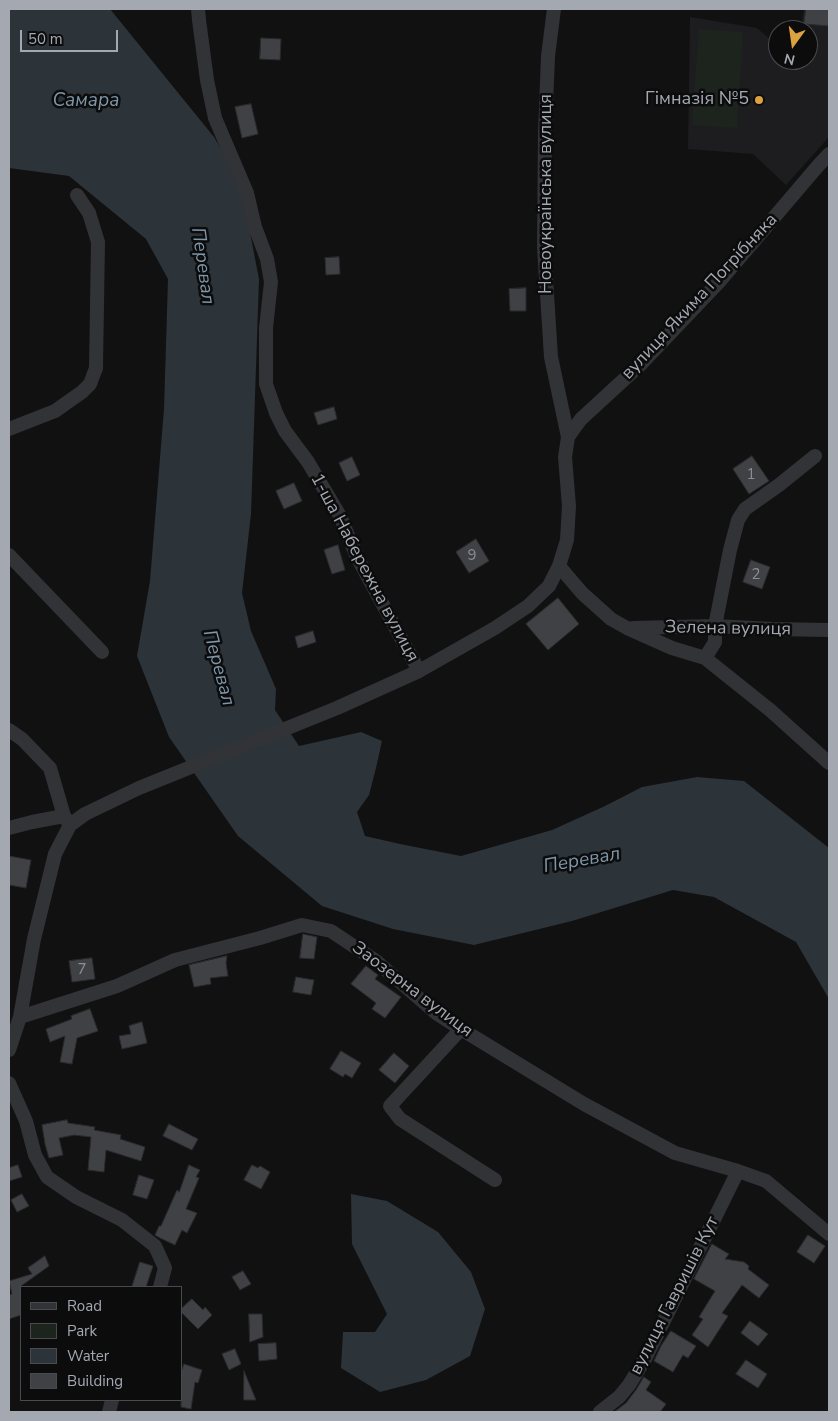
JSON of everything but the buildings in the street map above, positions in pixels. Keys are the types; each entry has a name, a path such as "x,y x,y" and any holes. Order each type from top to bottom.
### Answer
{"street":[{"name":"1-ша Набережна вулиця","path":"198,9 207,80 215,118 247,193 255,227 267,259 271,282 266,328 266,384 285,430 308,462 340,516 357,558 419,670"},
{"name":"Новоукраїнська вулиця","path":"67,820 85,814 139,788 337,708 419,670 495,628 528,606 549,586 560,566 567,540 569,506 565,456 568,437 551,357 544,247 548,56 554,9"},
{"name":"вулиця Якима Погрібняка","path":"568,437 581,420 642,363 719,282 829,154"},
{"path":"9,429 55,411 90,384 96,368 98,242 89,214 77,195"},
{"path":"705,658 715,642 715,626 738,520 745,509 815,456"},
{"path":"9,555 102,652"},
{"path":"560,566 582,593 611,619 672,648 705,658 770,710 829,763"},
{"name":"Зелена вулиця","path":"627,628 715,626 829,630"},
{"path":"9,730 22,738 50,768 67,820 55,854 34,939 20,1017 9,1050"},
{"path":"9,828 32,822 67,820"},
{"name":"Заозерна вулиця","path":"20,1017 117,986 175,960 302,925 331,931 376,961 436,1013 584,1104 675,1153 766,1181 829,1234"},
{"path":"461,1029 390,1106 400,1119 495,1180"},
{"path":"9,1083 26,1121 34,1156 48,1177 76,1197 122,1220 155,1246 165,1268 160,1286"},
{"name":"вулиця Гавришів Кут","path":"600,1412 619,1397 629,1385 646,1357 738,1171"}],"shaded area":[{"name":"Гімназія №5","path":"804,9 829,9 829,137 786,185 753,154 688,149 690,17 757,28 768,37 768,70 818,70 818,20 802,20"}],"green space":[{"path":"699,29 743,32 737,128 692,125"}],"water":[{"name":"Самара","path":"9,9 110,9 214,137 240,181 259,279 251,514 242,593 251,631 276,689 275,710 299,746 361,732 382,741 369,795 357,812 365,836 461,856 552,830 642,787 697,777 744,781 829,848 829,999 796,942 714,897 673,890 572,921 474,945 393,929 322,906 238,836 169,737 137,656 150,581 164,409 168,279 146,239 69,176 9,168"},
{"path":"351,1194 387,1201 438,1232 471,1272 485,1309 470,1356 426,1380 380,1392 341,1368 343,1332 375,1332 387,1314 352,1244"}],"place":[{"name":"Гімназія №5","path":"759,100"}],"water label":[{"name":"Перевал","path":"202,266"},
{"name":"Перевал","path":"218,668"},
{"name":"Перевал","path":"582,861"}]}
